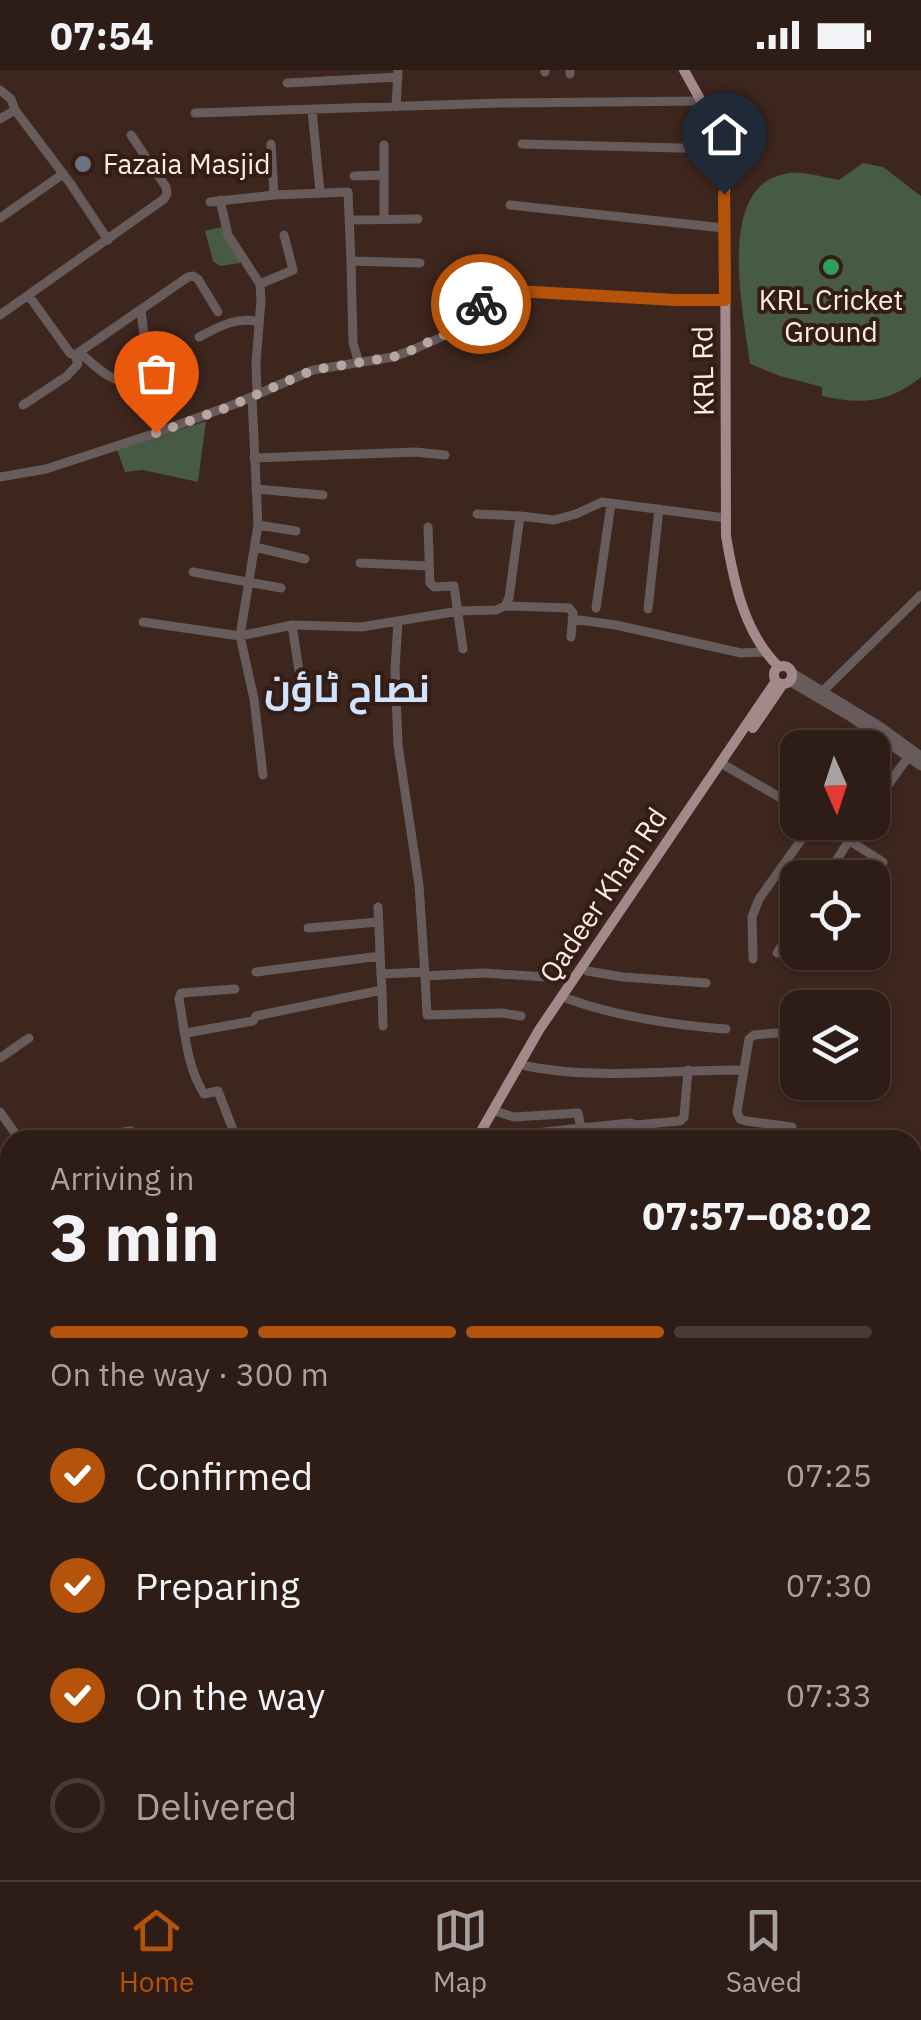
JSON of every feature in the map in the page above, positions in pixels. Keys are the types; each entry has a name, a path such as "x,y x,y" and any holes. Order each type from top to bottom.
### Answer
{"main road":[{"name":"KRL Rd","path":"684,70 701,102 724,166 726,536 733,579 765,652 779,667 774,673 785,680"},
{"name":"Qadeer Khan Rd","path":"486,1130 568,998 785,680"},
{"name":"Qadeer Khan Rd","path":"485,1130 539,1030 785,680"}],"street":[{"path":"287,82 398,73 396,107"},
{"path":"0,90 11,99 108,240"},
{"path":"195,113 502,103 701,102"},
{"path":"0,119 16,110"},
{"path":"312,110 320,192"},
{"path":"0,316 164,199 166,187 132,135"},
{"path":"271,144 274,194"},
{"path":"522,144 719,150"},
{"path":"384,145 384,219"},
{"path":"0,218 63,174"},
{"path":"354,176 384,175"},
{"path":"263,775 254,699 240,636 258,525 254,396 260,284 228,236 215,201 274,194 348,192 354,343 359,363"},
{"path":"510,205 724,228"},
{"path":"350,220 418,219"},
{"path":"260,284 293,270 284,235"},
{"path":"351,261 420,263"},
{"path":"77,354 188,277 198,279 218,312"},
{"path":"0,476 46,470 173,428 313,370 393,357 453,332 469,320 478,306 506,291 725,300"},
{"path":"29,296 70,353 114,380 126,382 147,377 141,310"},
{"path":"198,337 222,324 259,322"},
{"path":"23,405 67,376 78,364 77,354"},
{"path":"254,458 415,452 445,455"},
{"path":"256,489 323,495"},
{"path":"477,514 554,520 602,502 726,518"},
{"path":"596,608 612,504"},
{"path":"648,610 658,509"},
{"path":"506,606 520,516"},
{"path":"258,525 296,532"},
{"path":"428,527 431,586 454,586 463,649"},
{"path":"255,547 305,558"},
{"path":"360,563 430,566"},
{"path":"193,572 281,588"},
{"path":"824,690 921,595"},
{"path":"143,622 240,636 292,625 362,628 506,606 569,608 571,637"},
{"path":"572,620 616,624 741,653 765,652"},
{"path":"398,622 398,745 419,885 427,1015 520,1016"},
{"path":"292,625 299,670"},
{"path":"785,680 824,690 921,756"},
{"path":"785,680 849,716 921,766"},
{"path":"890,782 906,760"},
{"path":"726,766 780,798"},
{"path":"753,959 752,918 759,899 803,840"},
{"path":"836,860 848,841 880,860"},
{"path":"378,907 383,1026"},
{"path":"308,928 378,922"},
{"path":"777,953 780,948"},
{"path":"256,972 380,956"},
{"path":"587,971 706,982"},
{"path":"381,974 546,977"},
{"path":"232,1130 218,1090 204,1094 198,1084 188,1058 179,998 181,994 235,989"},
{"path":"186,1033 382,990"},
{"path":"568,998 674,1025 726,1030"},
{"path":"778,1034 751,1036 737,1112 740,1119 792,1126"},
{"path":"0,1058 29,1038"},
{"path":"526,1066 585,1074 742,1072"},
{"path":"560,1130 680,1122 684,1116 688,1070"},
{"path":"498,1112 514,1118 578,1112 580,1128"},
{"path":"635,1125 636,1130"}],"green space":[{"name":"KRL Cricket Ground","path":"863,163 883,167 921,196 921,377 886,397 862,401 822,396 822,387 750,364 739,256 741,227 749,203 762,184 791,173 839,180"},
{"path":"222,227 240,263 220,266 213,261 205,231"},
{"path":"206,421 198,482 143,470 125,472 117,450"}],"way so far":[{"path":"156,433 313,370 393,357 412,350 453,332 481,304"}],"place":[{"name":"Fazaia Masjid","path":"83,164"},
{"name":"KRL Cricket Ground","path":"831,267"}],"district":[{"name":"نصاح ٹاؤن","path":"347,689"}],"route":[{"path":"481,304 506,291 725,300 724,194"}]}
